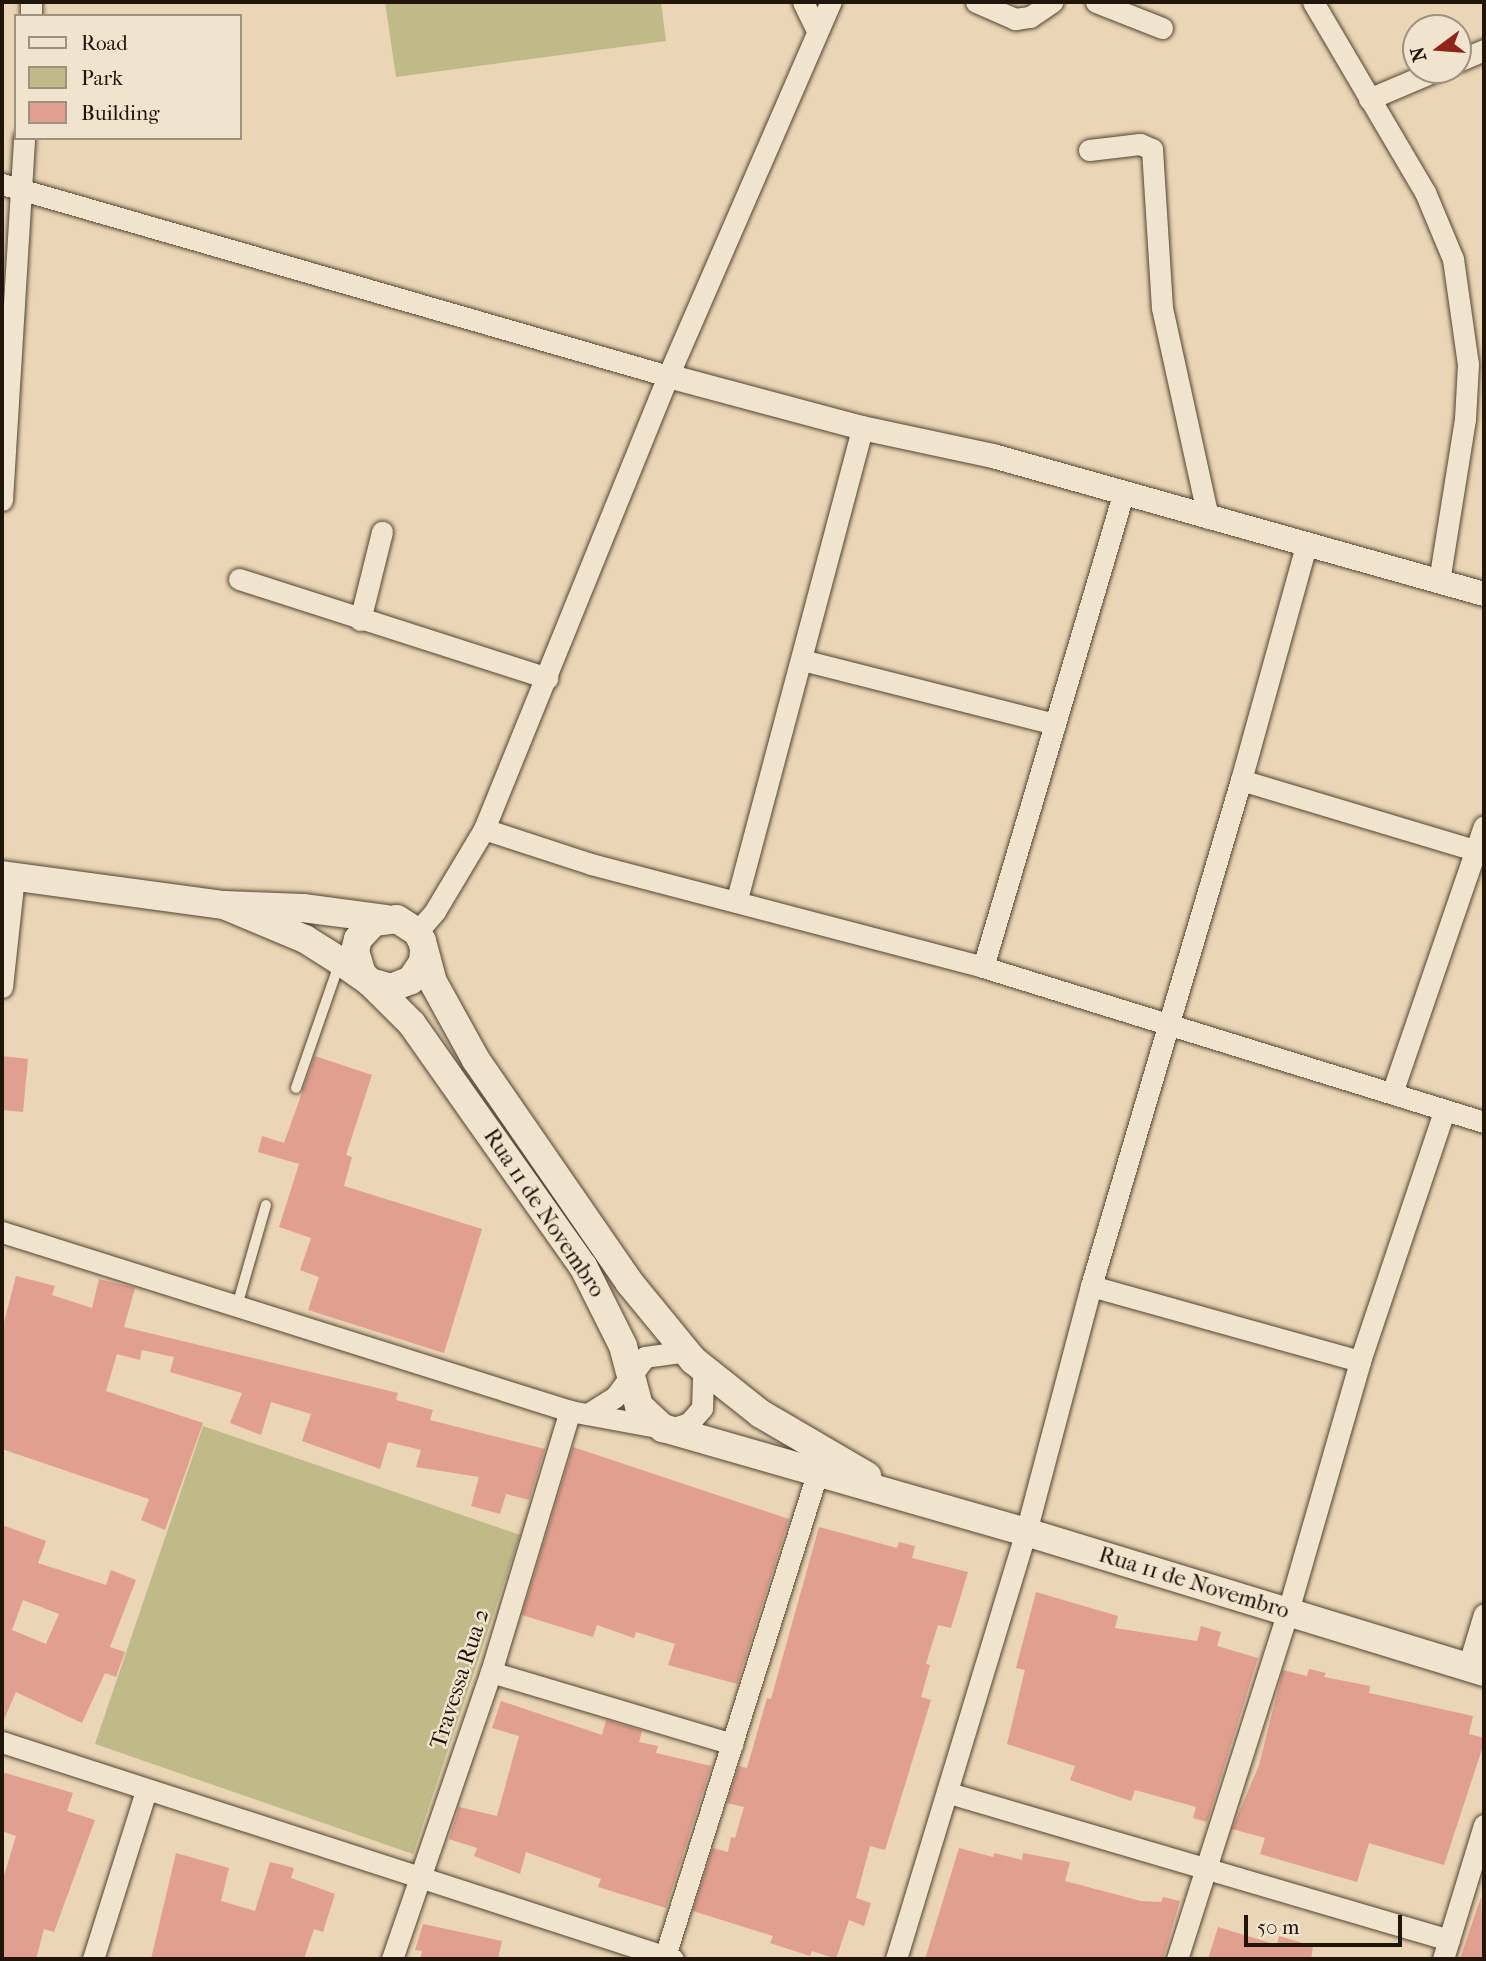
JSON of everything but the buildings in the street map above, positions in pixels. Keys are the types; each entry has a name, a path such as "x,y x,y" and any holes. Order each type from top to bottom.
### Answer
{"main road":[{"name":"Rua 11 de Novembro","path":"8,876 224,905 303,908 397,919 420,942 437,991 476,1060 621,1271 693,1360 761,1414 903,1496"},
{"name":"Rua 11 de Novembro","path":"224,905 305,939 370,982"},
{"name":"Rua 11 de Novembro","path":"385,919 374,922 358,939 356,963 370,982 412,1024 577,1256 613,1319 639,1406 663,1429 1026,1532 1476,1670"},
{"path":"370,982 391,988 411,980 423,962 420,942"}],"street":[{"path":"803,2 817,31"},
{"path":"420,942 435,911 484,829 548,678 668,376 831,2"},
{"path":"976,2 1015,19 1030,17 1052,2"},
{"path":"1096,2 1162,28"},
{"path":"1313,2 1368,99 1400,146 1444,230 1453,258 1476,364 1439,582"},
{"path":"1368,99 1404,84"},
{"path":"2,500 12,187 24,140"},
{"path":"1089,150 1140,144 1152,149 1162,308 1208,518"},
{"path":"12,187 668,376 862,428 1124,492 1306,546 1484,594"},
{"path":"737,899 862,428"},
{"path":"983,967 1124,492"},
{"path":"360,620 382,532"},
{"path":"896,1959 949,1793 1026,1532 1091,1286 1166,1024 1241,780 1306,546"},
{"path":"239,579 360,620 548,678"},
{"path":"802,660 1055,724"},
{"path":"1241,780 1480,852"},
{"path":"1392,1093 1480,852 1484,826"},
{"path":"484,829 591,864 737,899 983,967 1392,1093 1444,1112 1484,1122"},
{"path":"2,987 8,876"},
{"path":"1177,1959 1288,1611 1360,1362 1444,1112"},
{"path":"2,1232 579,1412 663,1429 689,1423 702,1408 705,1385 693,1360 680,1352 661,1352 645,1357 630,1373 615,1397 579,1412"},
{"path":"1091,1286 1360,1362"},
{"name":"Travessa Rua 2","path":"392,1959 423,1880 579,1412"},
{"path":"2,1742 423,1880 623,1952 669,1958 817,1474"},
{"path":"1476,1670 1484,1614"},
{"path":"491,1672 733,1744"},
{"path":"93,1959 146,1791"},
{"path":"949,1793 1207,1868 1446,1950 1484,1825"}],"lane":[{"path":"296,1088 340,961"},
{"path":"237,1306 266,1205"}],"green space":[{"path":"385,2 661,2 666,41 396,77"},
{"path":"203,1426 520,1535 413,1854 95,1744"}]}
